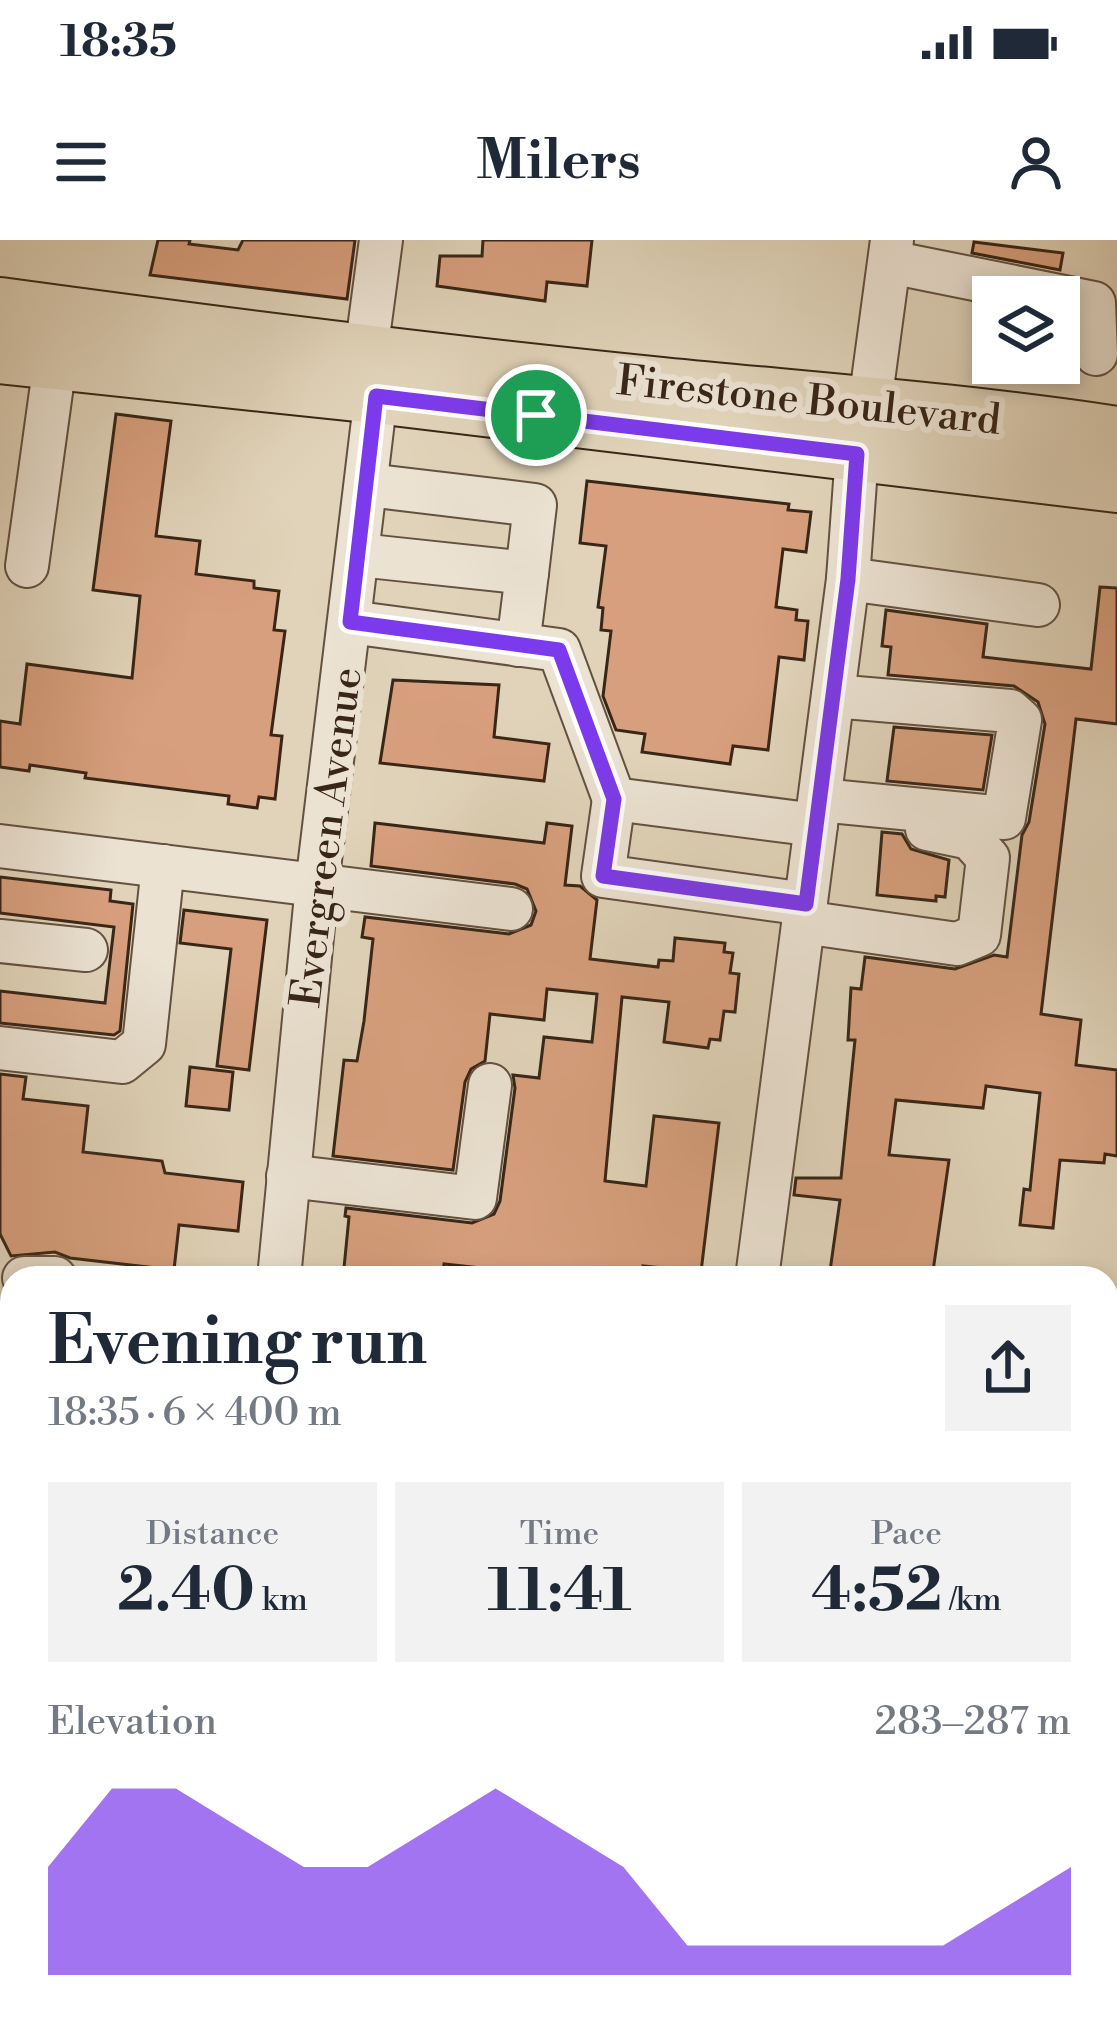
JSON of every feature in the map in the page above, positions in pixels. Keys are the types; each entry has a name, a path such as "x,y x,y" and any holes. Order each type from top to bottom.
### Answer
{"main road":[{"name":"Firestone Boulevard","path":"0,305 371,374"},
{"name":"Firestone Boulevard","path":"0,356 55,363 666,386 1117,485"},
{"name":"Firestone Boulevard","path":"863,429 1117,434"}],"street":[{"name":"Evergreen Avenue","path":"280,1266 317,885 368,485 381,240"},
{"path":"759,1266 848,579 863,429 891,251 1094,303 1096,354"},
{"path":"27,566 55,363"},
{"path":"368,485 535,505 518,645"},
{"path":"359,555 527,574"},
{"path":"848,579 1038,604"},
{"path":"350,622 559,650 614,799 603,876 957,944 971,940 982,927 989,866 978,844 957,833 818,813"},
{"path":"614,799 818,813 1004,818 1020,720 1010,711 833,696"},
{"path":"0,846 511,909"},
{"path":"0,1048 122,1062 144,1044 163,866"},
{"path":"0,941 86,950"},
{"path":"288,1176 475,1198 490,1085"}],"building":[{"path":"158,240 190,240 189,244 238,250 243,240 355,240 347,299 150,275"},
{"path":"483,240 592,240 587,286 547,282 545,301 437,286 440,256 482,256"},
{"path":"974,242 1063,253 1060,270 972,253"},
{"path":"116,414 171,421 156,536 200,541 196,574 254,581 254,588 279,591 274,630 285,631 271,735 282,736 275,799 259,797 257,808 228,804 229,796 85,778 86,773 30,765 29,771 0,767 0,721 20,724 27,664 132,678 140,596 93,590"},
{"path":"587,481 789,504 788,510 811,512 806,552 783,549 776,607 797,610 796,620 808,621 804,660 779,657 768,750 733,746 730,764 642,752 645,734 616,730 603,696 611,631 601,630 603,608 598,607 606,546 580,543"},
{"path":"1100,587 1117,588 1117,724 1076,719 1041,1014 1081,1020 1076,1065 1117,1070 1117,1156 1105,1154 1104,1163 1060,1160 1053,1228 1020,1225 1024,1189 1030,1190 1040,1093 986,1086 983,1108 896,1100 889,1155 949,1160 934,1266 831,1266 840,1200 794,1195 796,1178 841,1178 855,1040 848,1040 851,988 861,989 865,957 955,969 994,955 1007,957 1022,835 1029,822 1045,724 1038,702 1014,686 888,675 891,647 882,646 886,610 987,624 983,657 1091,669"},
{"path":"393,680 499,685 494,737 549,744 544,781 380,763"},
{"path":"894,727 992,735 983,790 887,781"},
{"path":"375,823 544,843 547,823 572,826 565,885 580,886 597,900 590,959 658,967 659,960 673,961 675,938 725,943 724,952 733,953 730,973 739,974 735,1012 724,1011 720,1040 710,1039 708,1048 664,1042 669,1002 622,997 605,1181 646,1186 654,1116 719,1123 702,1266 344,1266 346,1208 472,1223 494,1214 500,1201 513,1075 539,1078 544,1037 592,1042 597,994 547,989 544,1020 490,1014 485,1061 471,1069 465,1082 453,1170 333,1156 344,1060 357,1061 364,1021 373,939 362,937 365,917 509,934 531,925 536,911 527,889 515,884 371,866"},
{"path":"882,832 902,834 911,849 949,860 945,897 936,896 936,901 877,895"},
{"path":"0,877 111,890 110,901 133,904 120,1031 114,1035 0,1023 0,991 105,1003 114,927 0,913"},
{"path":"184,910 267,920 249,1070 217,1066 231,949 180,943"},
{"path":"190,1067 233,1072 229,1110 186,1106"},
{"path":"0,1074 26,1077 23,1099 88,1106 83,1152 162,1161 165,1173 243,1182 238,1231 179,1225 174,1266 70,1258 55,1252 11,1256 0,1234"}],"route":[{"path":"376,396 536,415 857,454 848,579 806,904 603,876 614,799 559,650 350,622 376,396"}]}
